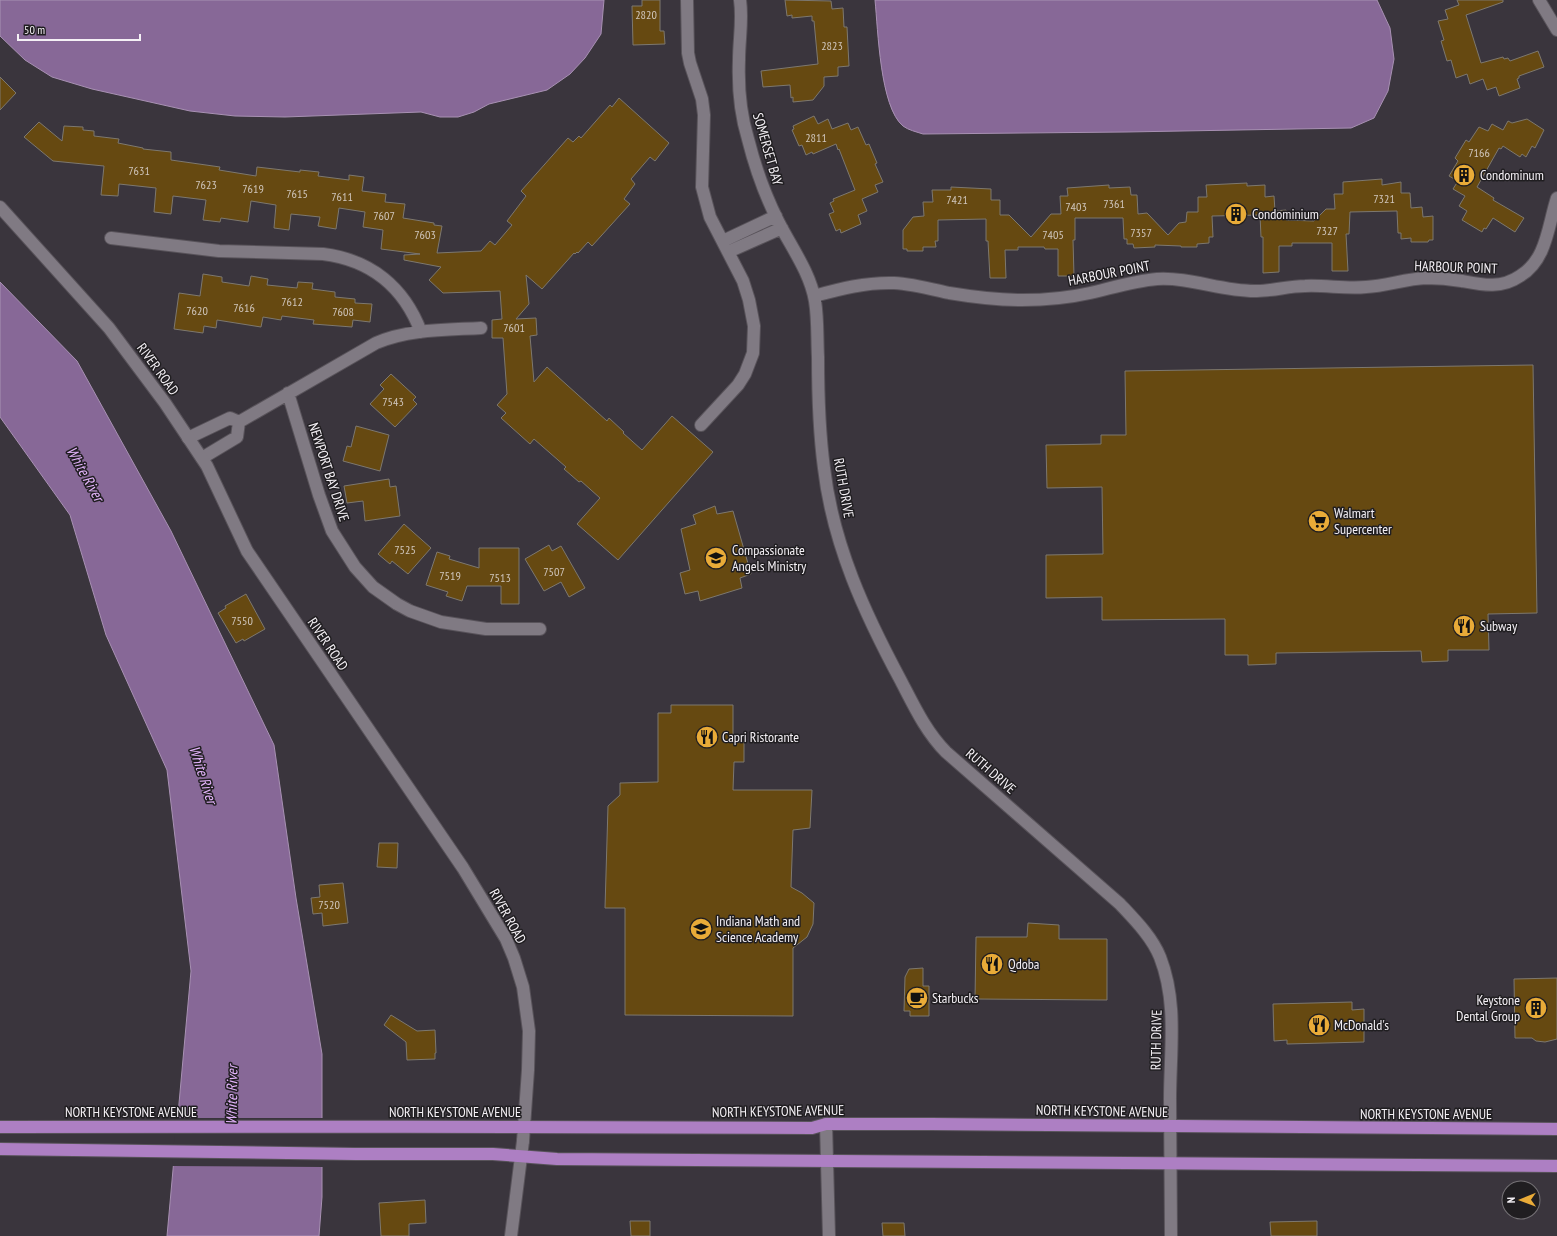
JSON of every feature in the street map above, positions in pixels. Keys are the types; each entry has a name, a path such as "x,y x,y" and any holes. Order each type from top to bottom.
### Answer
{"main road":[{"name":"NORTH KEYSTONE AVENUE","path":"0,1127 356,1128 606,1126 812,1128 826,1124 1557,1129"},
{"path":"0,1149 522,1155 557,1159 1557,1166"}],"street":[{"path":"687,0 688,53 690,64 702,99 704,115 702,187 710,217 743,281 749,300 754,326 753,353 751,362 738,385 701,425"},
{"name":"SOMERSET BAY","path":"740,0 742,15 739,58 739,89 748,141 766,193 776,216 809,280 814,296"},
{"path":"1539,0 1557,30"},
{"name":"HARBOUR POINT","path":"814,296 851,287 885,283 907,284 976,297 1020,300 1074,296 1135,282 1160,279 1185,280 1238,290 1257,291 1305,286 1364,288 1405,280 1427,278 1460,280 1486,285 1504,284 1528,271 1537,260 1542,250 1557,198"},
{"name":"RIVER ROAD","path":"0,207 109,328 202,458 247,551 463,868 506,939 523,987 529,1046 525,1127 511,1236"},
{"path":"725,247 776,216"},
{"path":"725,247 782,228"},
{"path":"111,238 219,250 323,254 351,260 374,272 398,291 409,306 421,332"},
{"name":"RUTH DRIVE","path":"814,296 824,469 832,513 839,543 854,586 883,648 930,733 946,752 1120,904 1141,927 1157,951 1166,974 1172,1004 1170,1126 1171,1236"},
{"path":"239,422 376,343 395,337 421,332 481,328"},
{"name":"NEWPORT BAY DRIVE","path":"288,393 318,495 332,530 355,567 373,587 396,604 410,612 441,622 486,629 540,629"},
{"path":"188,438 230,418 239,422"},
{"path":"202,458 237,436 239,422"},
{"path":"826,1124 829,1236"}],"water":[{"path":"0,0 604,0 601,34 585,58 570,74 547,90 489,104 474,112 458,117 440,117 421,112 285,117 235,116 190,111 92,89 52,77 25,60 0,36"},
{"path":"875,0 1377,0 1390,28 1394,59 1388,91 1374,118 1351,128 923,134 903,126 895,116 889,103 879,48"},
{"name":"White River","path":"0,282 77,361 171,531 274,745 296,898 322,1054 322,1197 319,1236 167,1236 191,971 167,770 106,635 70,515 0,417"}],"pier":[{"path":"176,1118 324,1118 324,1167 172,1166"}],"building":[{"path":"642,0 660,0 660,31 664,31 665,44 633,45 632,6 642,6"},
{"path":"785,0 831,1 832,9 843,8 844,27 847,27 849,66 838,67 838,76 824,77 824,86 813,100 793,102 793,97 791,98 790,85 763,87 761,71 818,64 814,21 812,21 812,16 792,18 792,15 787,16"},
{"path":"1457,0 1503,0 1503,2 1466,15 1481,63 1503,57 1504,59 1508,58 1510,61 1538,51 1544,67 1519,76 1517,79 1520,88 1499,96 1496,87 1487,90 1483,79 1470,84 1467,74 1456,78 1451,60 1447,61 1441,41 1444,40 1438,21 1448,19 1445,10 1459,5"},
{"path":"0,77 16,93 0,110"},
{"path":"619,98 669,143 655,161 650,157 631,179 635,184 624,199 630,204 592,246 588,242 578,253 574,253 542,289 526,275 529,304 516,319 536,318 537,335 530,336 534,382 547,367 607,421 609,418 642,450 672,416 713,452 618,560 577,524 600,498 581,481 579,482 564,469 566,467 534,439 530,444 501,418 506,413 497,405 507,394 503,338 492,338 492,320 502,319 500,291 443,293 429,280 441,267 404,260 404,255 420,254 381,249 383,230 363,227 365,212 339,208 336,229 318,226 320,217 291,214 289,230 274,228 276,205 251,201 248,222 221,218 220,222 203,220 206,200 173,196 171,214 154,212 156,188 119,184 118,196 101,195 104,166 53,161 24,137 39,122 62,141 64,126 83,127 83,130 94,131 94,136 119,139 118,143 143,149 171,152 171,160 220,167 219,170 256,176 257,167 300,172 300,170 319,172 318,176 349,180 349,175 364,177 362,191 386,194 385,202 405,204 403,218 434,223 434,225 442,226 437,253 481,251 490,241 495,245 512,225 507,221 526,196 521,191 568,138 573,142 579,136 581,138 610,105 612,107"},
{"path":"814,116 818,124 828,119 832,129 848,123 851,130 858,127 866,145 869,144 877,163 875,164 883,182 875,185 878,192 862,199 867,211 858,215 861,224 841,233 840,229 836,231 829,214 834,212 830,203 834,201 833,199 855,190 839,149 838,150 836,144 813,154 812,152 806,155 802,145 799,146 792,130 794,129 793,126"},
{"name":"Condominum","path":"1527,119 1544,130 1535,148 1532,146 1526,157 1522,154 1520,157 1503,146 1501,149 1499,148 1477,187 1494,198 1493,200 1524,218 1515,232 1493,218 1486,229 1484,228 1482,232 1462,220 1467,211 1459,206 1465,196 1453,189 1458,181 1449,176 1458,161 1455,158 1466,140 1469,142 1479,127 1488,131 1492,124 1503,130 1508,121 1512,123"},
{"path":"1382,179 1382,185 1401,182 1401,193 1410,193 1411,208 1422,207 1423,217 1433,216 1433,240 1429,240 1428,242 1411,242 1411,238 1401,239 1401,233 1398,233 1397,211 1350,212 1349,234 1346,234 1348,271 1332,271 1332,243 1292,243 1292,246 1279,246 1279,272 1263,273 1263,237 1261,237 1260,215 1212,216 1213,237 1209,237 1209,243 1197,244 1197,247 1155,245 1155,247 1134,248 1133,244 1127,244 1127,239 1124,239 1123,218 1075,218 1075,240 1073,240 1074,276 1058,276 1058,249 1045,249 1044,247 1018,247 1018,250 1005,250 1006,278 990,278 988,241 986,241 986,219 938,220 938,241 935,241 936,247 923,247 923,251 907,251 907,249 903,249 903,230 913,217 924,216 923,202 933,202 932,190 951,190 951,187 991,189 991,200 1000,200 1000,215 1009,215 1031,237 1051,214 1061,214 1060,196 1068,196 1067,188 1109,185 1109,188 1130,187 1131,195 1137,195 1138,214 1147,213 1168,235 1179,223 1186,222 1187,212 1198,212 1198,197 1207,197 1206,185 1247,183 1247,186 1265,185 1265,197 1274,196 1275,211 1286,210 1286,220 1314,221 1326,209 1335,209 1334,194 1343,194 1343,182"},
{"path":"203,274 222,277 222,282 249,286 251,276 268,279 267,285 297,288 298,282 313,283 312,289 335,292 335,297 355,299 355,303 372,304 370,322 353,320 352,327 313,324 314,320 282,316 281,320 263,317 261,327 217,320 216,328 204,326 203,333 174,329 179,293 200,296"},
{"name":"Walmart Supercenter","path":"1533,365 1537,613 1488,614 1489,650 1448,650 1448,661 1422,662 1421,651 1276,653 1276,664 1248,665 1248,655 1225,655 1225,619 1102,620 1102,597 1046,598 1046,555 1103,554 1102,487 1047,488 1046,445 1101,444 1101,435 1126,435 1125,371"},
{"path":"391,374 416,397 413,400 417,404 395,427 370,404 384,389 380,385"},
{"path":"356,426 389,435 380,471 343,461 347,446 351,447"},
{"path":"389,479 390,487 396,486 400,516 365,521 363,501 347,503 344,486"},
{"path":"715,506 717,514 733,511 751,574 740,578 742,588 700,601 698,591 685,594 680,573 690,570 681,529 696,524 693,515"},
{"path":"404,524 431,548 408,574 392,561 390,564 378,554"},
{"path":"549,545 552,551 561,546 585,588 569,597 561,582 544,591 525,559"},
{"path":"479,548 519,548 519,604 501,604 501,586 467,586 462,601 446,596 448,592 426,585 437,552 450,556 449,559 479,568"},
{"path":"246,594 265,629 244,641 243,639 236,643 218,613 226,608 225,606"},
{"path":"671,705 733,705 733,742 744,742 744,762 734,762 733,790 812,790 810,828 793,830 791,887 802,893 814,903 813,924 807,937 793,948 793,1016 625,1015 625,908 605,908 608,806 620,795 620,783 658,782 658,713 671,713"},
{"path":"379,843 398,843 397,868 377,867"},
{"path":"343,883 348,923 323,926 322,913 313,914 311,898 320,897 319,885"},
{"path":"1028,923 1059,925 1059,939 1107,939 1107,1000 975,999 976,937 1027,937"},
{"path":"923,968 923,986 929,986 929,1016 910,1016 910,1011 904,1011 905,977 909,969"},
{"name":"Keystone Dental Group","path":"1557,978 1557,1039 1545,1042 1536,1041 1532,1038 1515,1038 1514,979"},
{"name":"McDonald's","path":"1352,1002 1352,1010 1364,1009 1364,1042 1287,1044 1287,1040 1274,1041 1273,1004"},
{"path":"391,1015 417,1031 435,1030 435,1059 407,1060 406,1042 384,1025"},
{"path":"425,1200 426,1223 409,1224 409,1236 381,1236 379,1203"},
{"path":"630,1221 650,1221 650,1236 631,1236"},
{"path":"1317,1221 1317,1236 1271,1236 1270,1222"},
{"path":"882,1223 904,1223 905,1236 883,1236"}],"place":[{"name":"Condominum","path":"1464,175"},
{"name":"Condominium","path":"1236,214"},
{"name":"Walmart Supercenter","path":"1319,521"},
{"name":"Compassionate Angels Ministry","path":"716,558"},
{"name":"Subway","path":"1464,626"},
{"name":"Capri Ristorante","path":"707,737"},
{"name":"Indiana Math and Science Academy","path":"701,929"},
{"name":"Qdoba","path":"992,964"},
{"name":"Starbucks","path":"917,998"},
{"name":"Keystone Dental Group","path":"1536,1008"},
{"name":"McDonald's","path":"1319,1025"}]}
